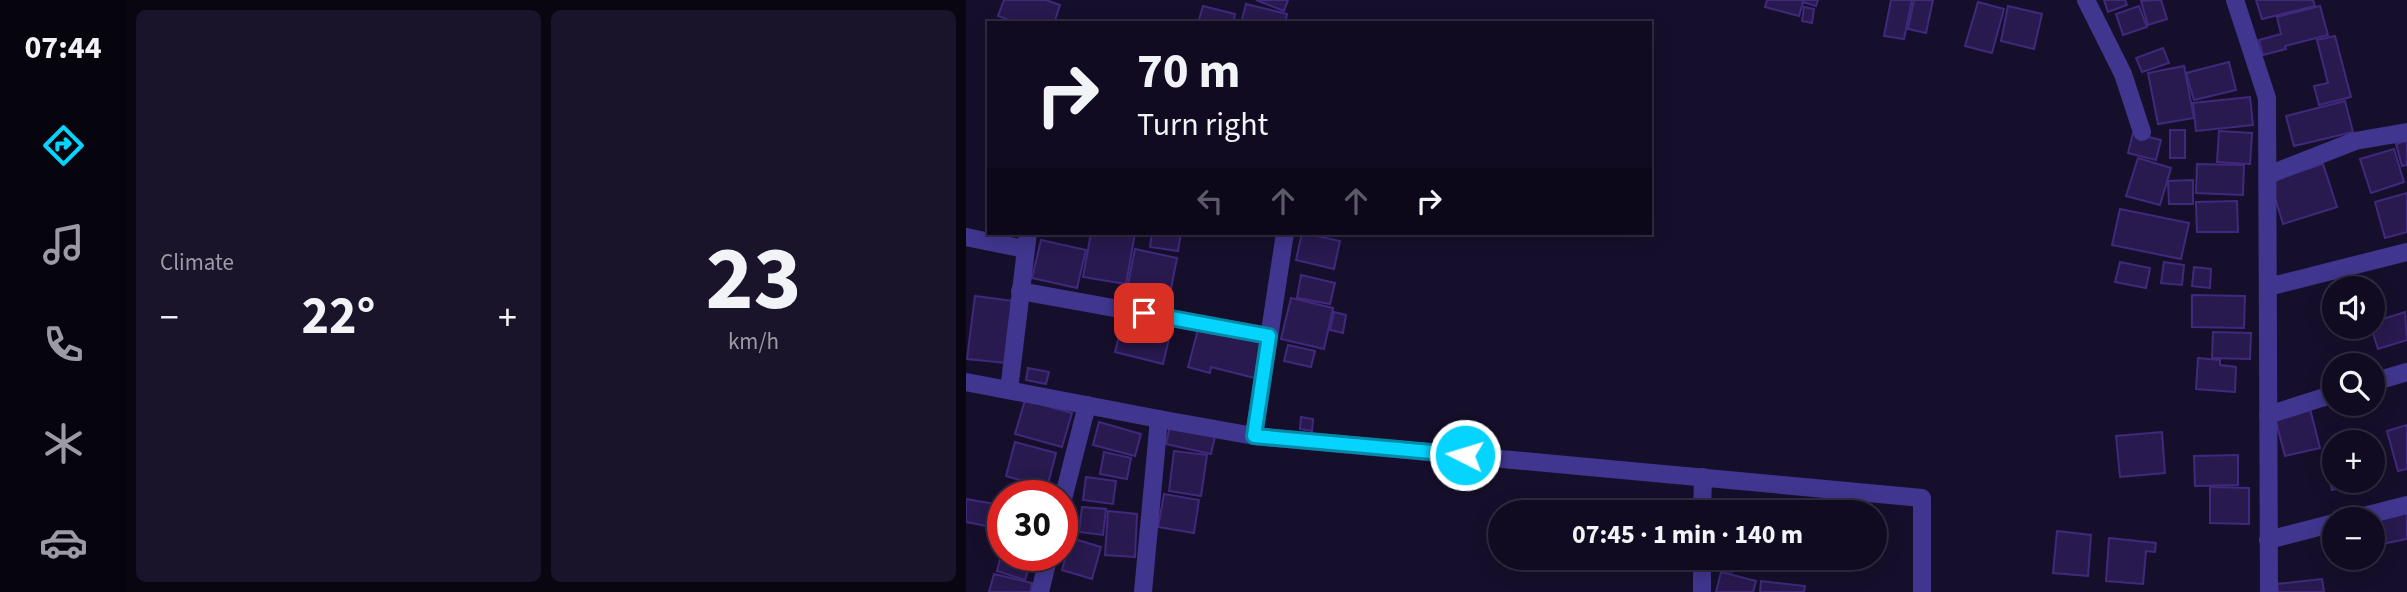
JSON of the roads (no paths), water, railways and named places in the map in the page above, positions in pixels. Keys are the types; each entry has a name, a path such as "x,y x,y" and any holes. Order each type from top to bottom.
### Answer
{"street":[{"path":"2086,0 2123,74 2142,132"},
{"path":"2235,0 2267,98 2269,592"},
{"path":"2267,175 2355,141 2407,132"},
{"path":"1254,436 1284,235"},
{"path":"966,237 1027,241 1009,390"},
{"path":"2268,287 2407,253"},
{"path":"1020,290 1269,336"},
{"path":"2385,378 2407,372"},
{"path":"966,382 1254,436 1922,498 1922,592"},
{"path":"2268,415 2322,398"},
{"path":"1068,480 1087,405"},
{"path":"1143,592 1159,419"},
{"path":"1702,500 1703,477"},
{"path":"2385,511 2407,505"},
{"path":"2268,540 2322,526"},
{"path":"1702,570 1702,592"},
{"path":"1040,592 1045,571"}]}
